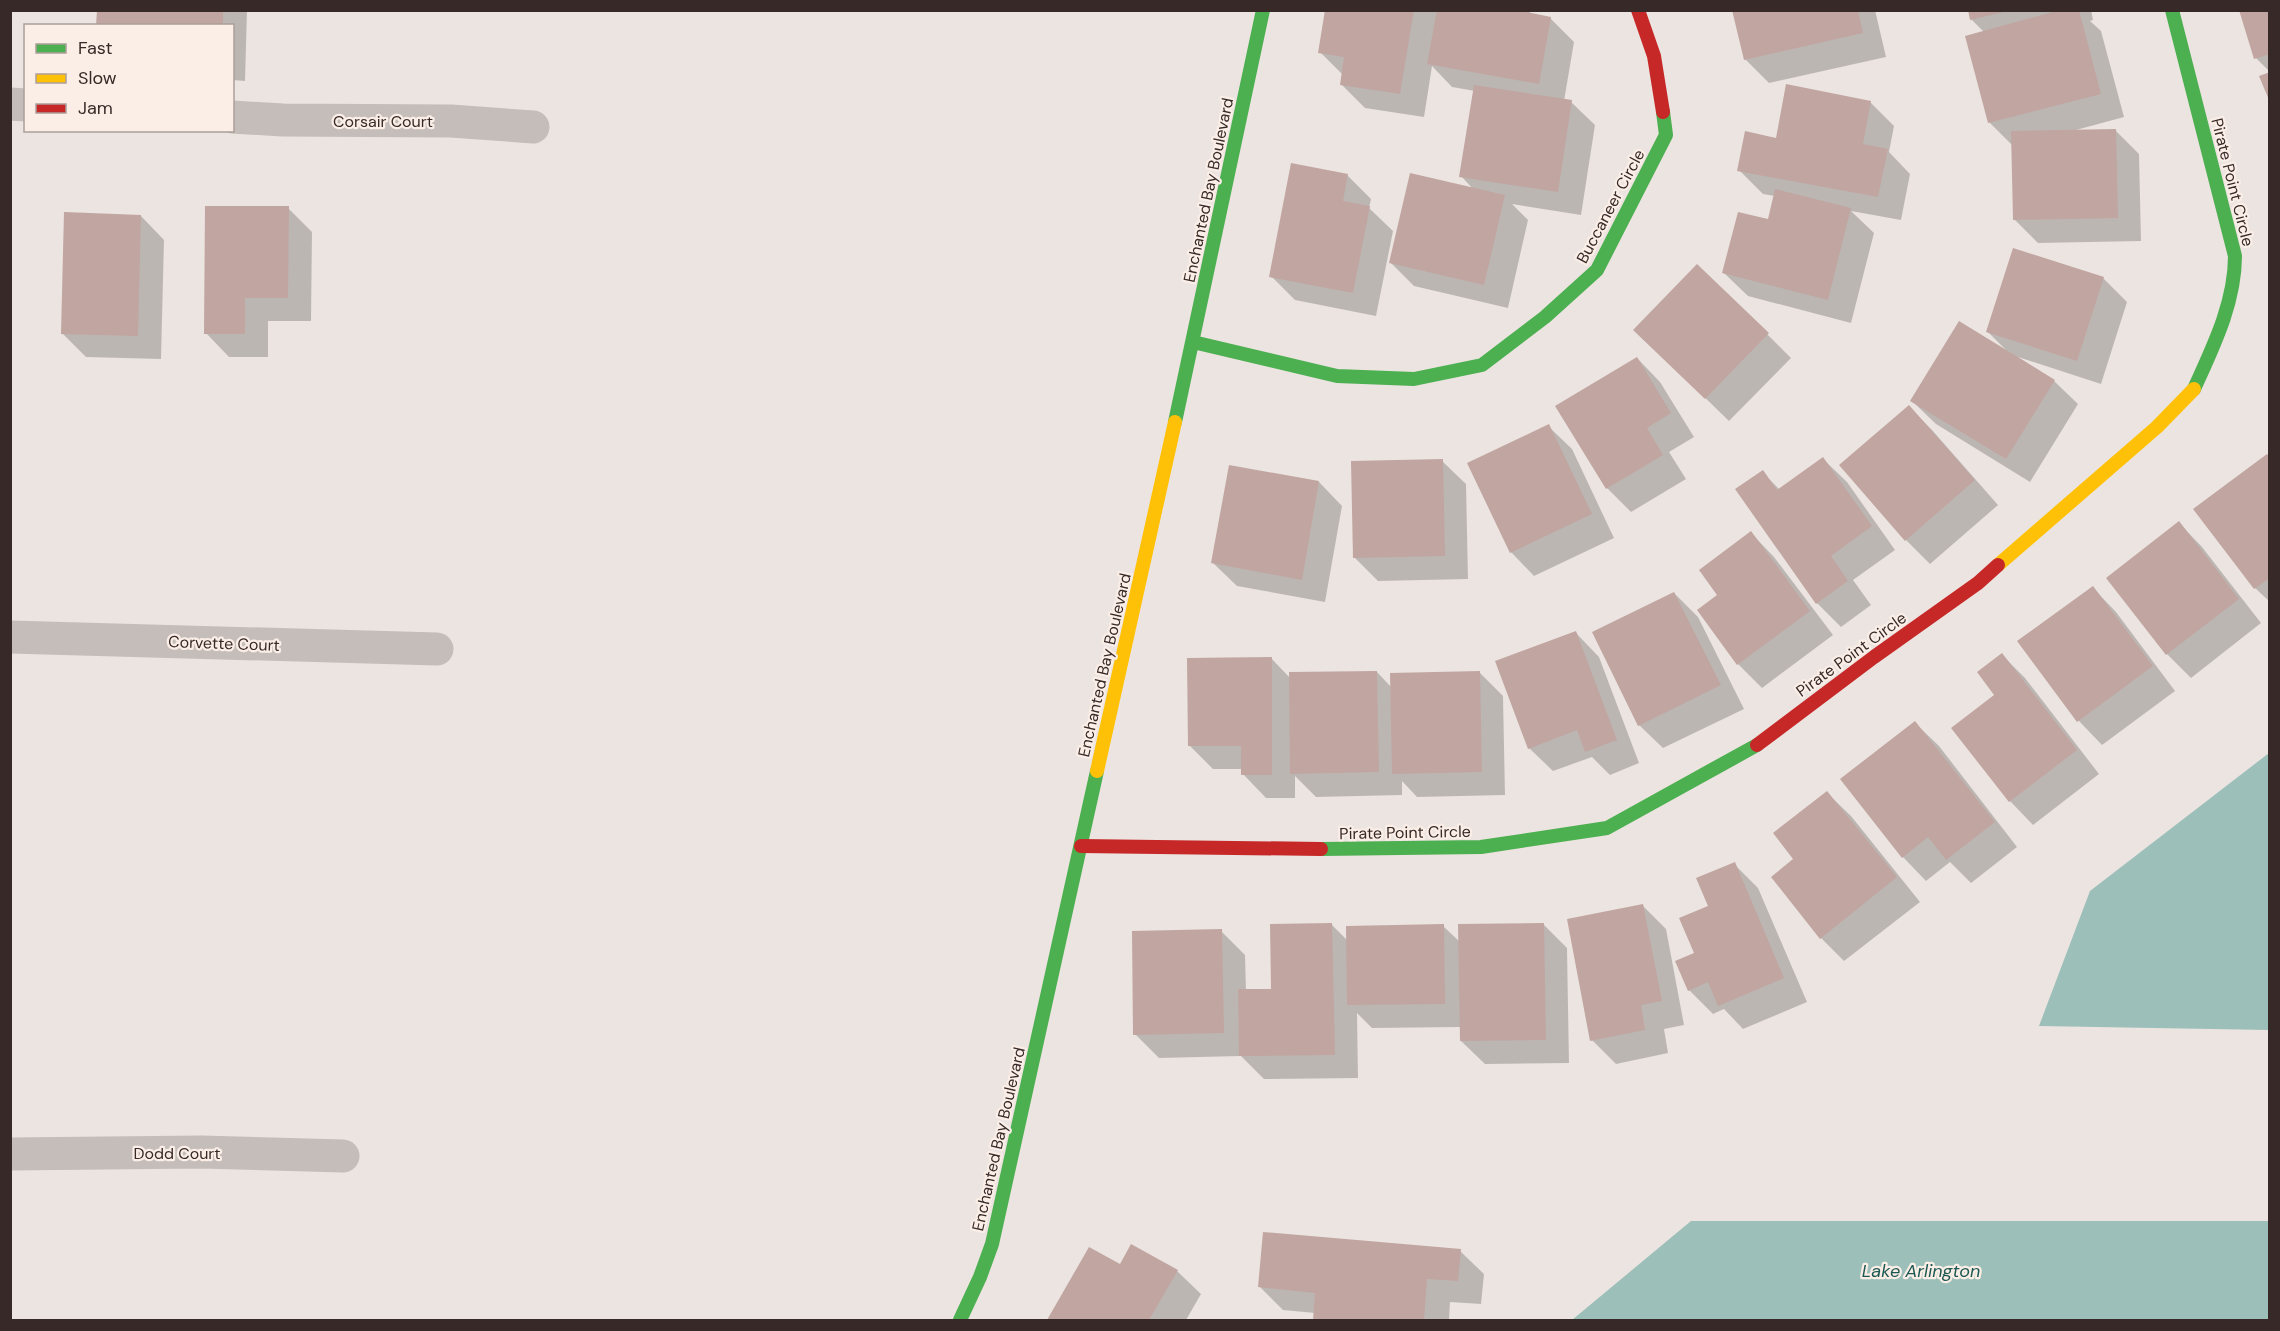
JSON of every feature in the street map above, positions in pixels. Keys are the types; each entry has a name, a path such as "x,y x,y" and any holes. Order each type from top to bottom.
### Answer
{"street":[{"name":"Enchanted Bay Boulevard","path":"960,1320 992,1244 1193,342 1263,10"},
{"name":"Buccaneer Circle","path":"1193,342 1336,376 1414,379 1482,365 1545,317 1598,270 1666,135 1654,56 1638,10"},
{"name":"Pirate Point Circle","path":"1081,846 1330,849 1481,847 1607,828 1753,748 1874,657 1978,583 2157,427 2193,390 2220,333 2235,272 2235,256 2172,10"},
{"name":"Corsair Court","path":"234,117 283,120 451,121 533,127"},
{"name":"Corvette Court","path":"10,637 437,649"},
{"name":"Dodd Court","path":"10,1154 201,1152 343,1156"}],"water":[{"path":"2269,753 2269,1030 2039,1026 2090,891"},
{"name":"Lake Arlington","path":"1691,1221 2269,1221 2269,1320 1572,1320"}],"building":[{"path":"97,10 223,10 223,24 96,24"},
{"path":"1325,10 1414,10 1400,94 1340,85 1344,57 1318,53"},
{"path":"1437,10 1517,10 1551,17 1539,84 1427,64"},
{"path":"1732,10 1858,10 1863,33 1744,60"},
{"path":"1968,10 2007,10 2008,11 1970,20"},
{"path":"2060,10 2079,10 2101,94 1988,123 1965,36"},
{"path":"2239,10 2270,10 2270,54 2254,59"},
{"path":"2270,72 2270,100 2269,100 2259,76"},
{"path":"1786,84 1871,101 1863,144 1888,149 1878,197 1737,171 1745,131 1776,138"},
{"path":"1474,85 1572,100 1558,192 1459,177"},
{"path":"2116,129 2118,218 2013,220 2011,131"},
{"path":"1291,163 1348,174 1343,201 1370,206 1353,293 1269,277"},
{"path":"1410,173 1505,195 1484,285 1389,263"},
{"path":"1775,189 1851,208 1828,300 1722,273 1738,212 1768,219"},
{"path":"205,206 289,206 288,298 245,298 245,334 204,334"},
{"path":"64,212 141,215 138,336 61,334"},
{"path":"2013,248 2104,277 2077,361 1986,332"},
{"path":"1697,264 1769,333 1705,399 1633,330"},
{"path":"1959,321 2055,380 2006,459 1910,401"},
{"path":"1637,357 1671,413 1647,428 1663,455 1606,489 1555,406"},
{"path":"1909,405 1975,480 1905,541 1839,465"},
{"path":"1549,424 1592,514 1510,553 1467,463"},
{"path":"2267,454 2270,457 2270,578 2254,589 2193,509"},
{"path":"1823,457 1872,526 1831,556 1848,581 1816,604 1735,489 1763,470 1777,490"},
{"path":"1443,459 1445,556 1353,558 1351,461"},
{"path":"1229,465 1319,481 1302,580 1211,563"},
{"path":"2179,521 2239,599 2166,655 2106,578"},
{"path":"1751,531 1810,611 1737,665 1697,610 1717,595 1699,570"},
{"path":"2093,586 2153,666 2077,722 2017,641"},
{"path":"1674,592 1721,685 1638,726 1592,632"},
{"path":"1576,631 1617,740 1585,752 1577,730 1528,749 1495,661"},
{"path":"2002,653 2077,750 2009,802 1951,728 1994,695 1977,672"},
{"path":"1272,657 1272,775 1241,775 1241,746 1188,746 1187,658"},
{"path":"1377,671 1379,772 1290,774 1289,672"},
{"path":"1480,671 1482,772 1392,774 1390,673"},
{"path":"1915,721 1995,822 1946,860 1928,837 1902,858 1840,779"},
{"path":"1827,791 1897,877 1820,939 1771,877 1793,859 1773,833"},
{"path":"1735,862 1784,978 1718,1006 1708,982 1688,991 1675,961 1694,953 1679,918 1708,906 1696,878"},
{"path":"1643,904 1662,1001 1641,1005 1645,1030 1590,1041 1567,919"},
{"path":"1332,923 1335,1055 1239,1056 1238,989 1271,989 1270,924"},
{"path":"1544,923 1546,1040 1460,1041 1458,924"},
{"path":"1444,924 1445,1004 1347,1005 1346,926"},
{"path":"1222,929 1224,1033 1133,1035 1132,931"},
{"path":"1263,1232 1461,1249 1458,1281 1427,1279 1424,1320 1313,1320 1315,1293 1258,1287"},
{"path":"1131,1244 1178,1270 1149,1320 1047,1320 1089,1247 1120,1264"}],"traffic: fast":[{"path":"1175,422 1263,10"},
{"path":"2172,10 2235,256 2227,308 2194,389"},
{"path":"1193,342 1337,376 1414,379 1482,365 1545,317 1597,270 1666,135 1663,112"},
{"path":"1321,849 1481,847 1607,828 1757,745"},
{"path":"960,1320 992,1244 1097,771"}],"traffic: slow":[{"path":"1998,565 2157,427 2194,389"},
{"path":"1097,771 1175,422"}],"traffic: jam":[{"path":"1638,10 1654,56 1663,112"},
{"path":"1757,745 1874,657 1978,583 1998,565"},
{"path":"1081,846 1321,849"}]}
